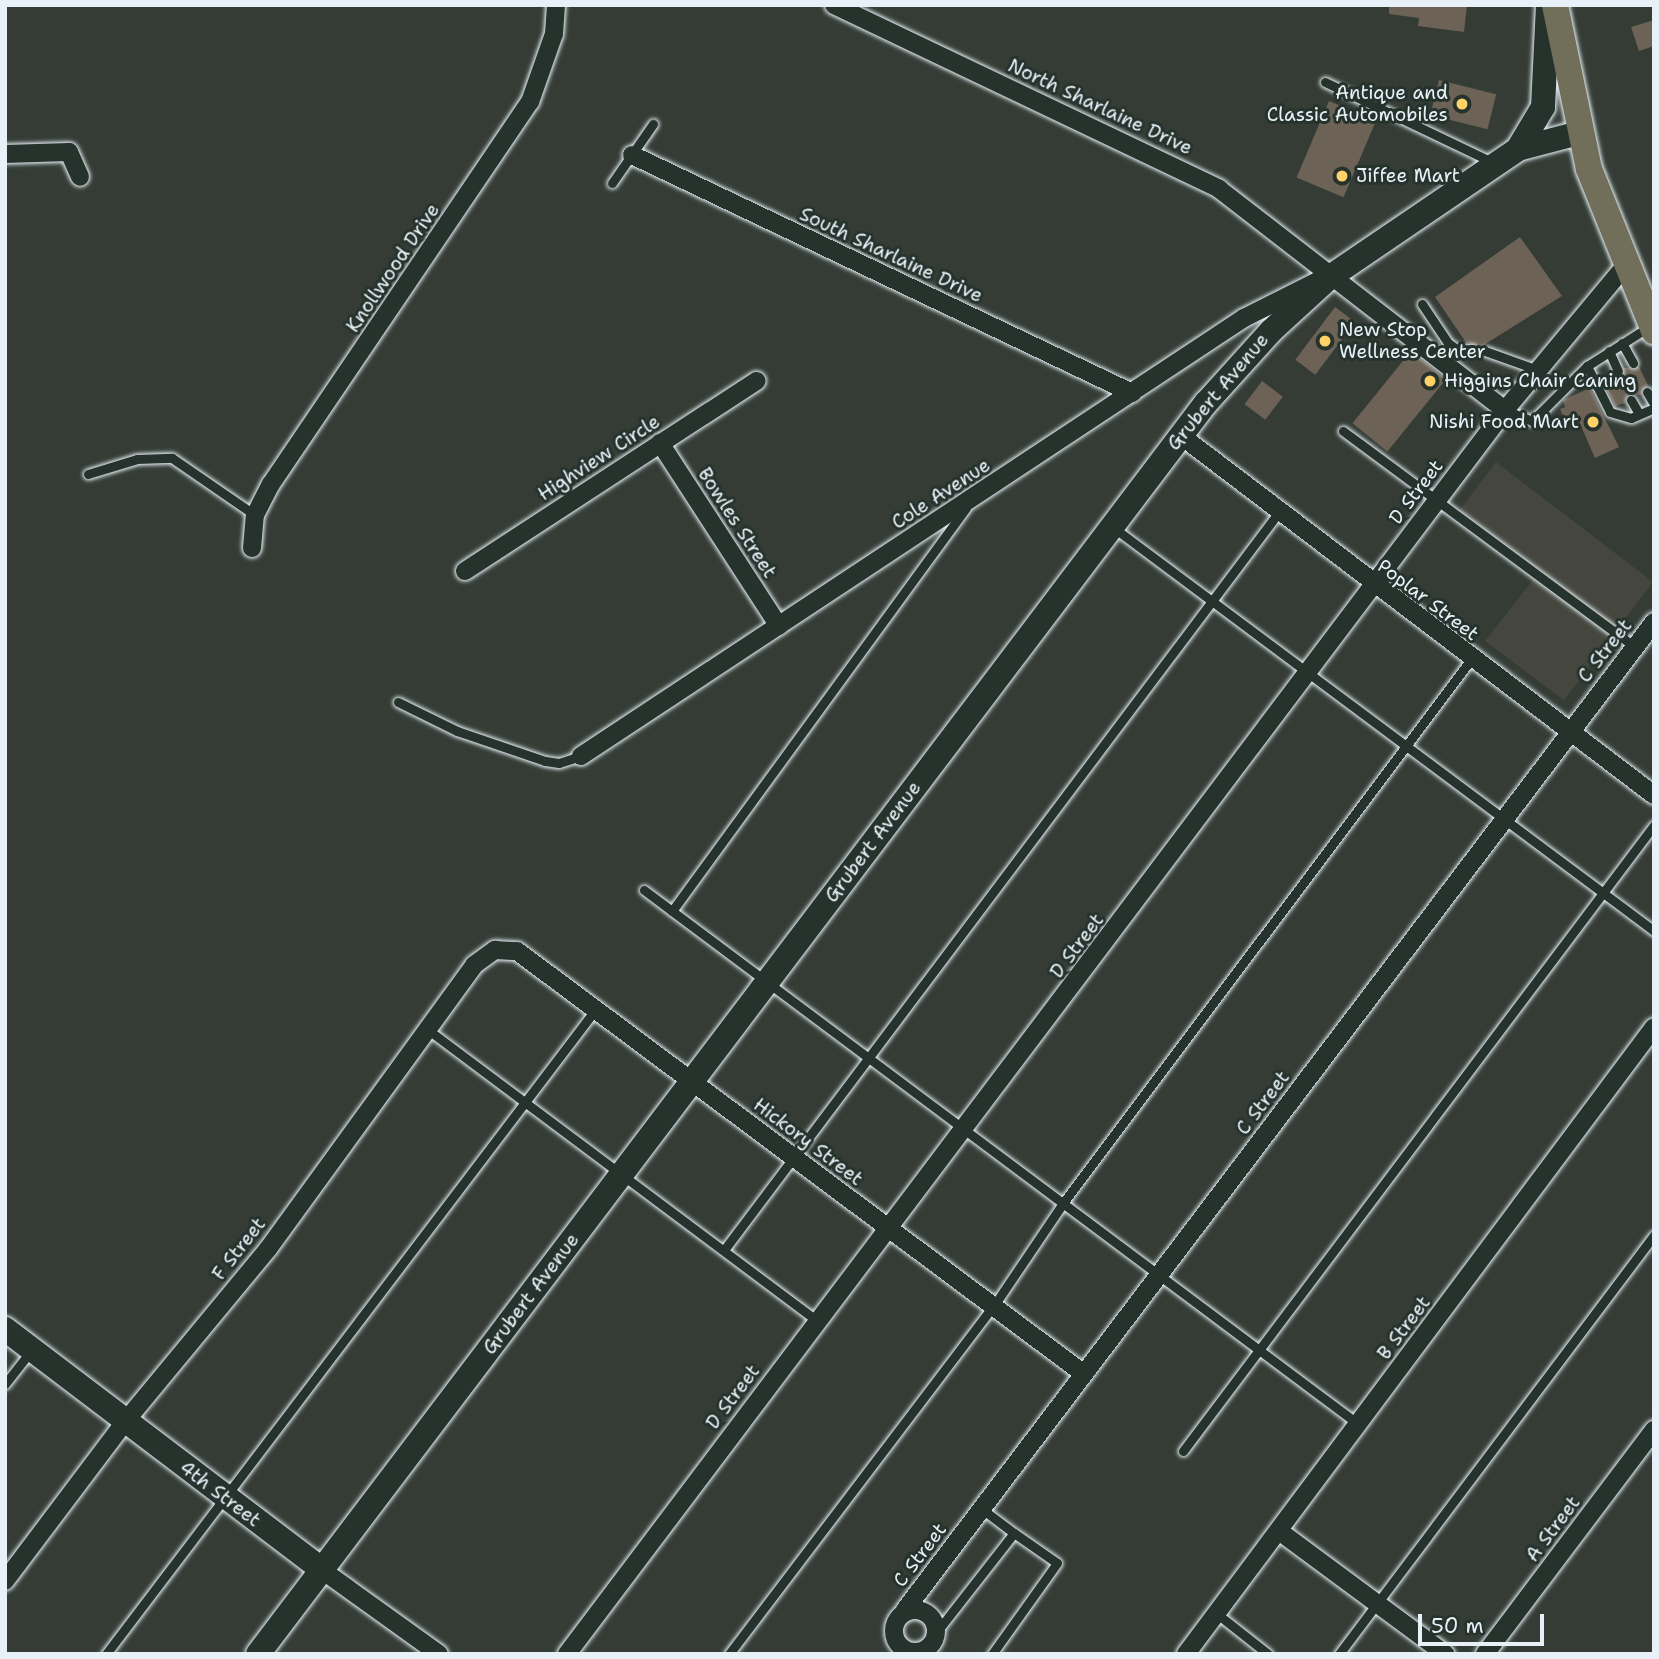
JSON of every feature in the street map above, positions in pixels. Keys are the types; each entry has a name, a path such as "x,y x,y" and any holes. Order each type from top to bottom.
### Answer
{"main road":[{"path":"1555,5 1579,133 1624,267 1652,328"}],"street":[{"name":"Knollwood Drive","path":"255,515 524,112 554,34 556,5"},
{"name":"North Sharlaine Drive","path":"834,5 1195,176 1233,198 1504,410"},
{"path":"1518,149 1543,107 1548,5"},
{"name":"Grubert Avenue","path":"258,1654 1180,435 1270,331 1330,276 1495,163 1518,149 1579,133"},
{"path":"5,154 69,152 80,177"},
{"name":"South Sharlaine Drive","path":"632,155 1132,393"},
{"name":"D Street","path":"567,1654 816,1320 965,1131 1504,410 1624,267"},
{"name":"Cole Avenue","path":"581,756 1264,305 1330,276"},
{"name":"Highview Circle","path":"465,571 756,381"},
{"name":"Poplar Street","path":"1180,435 1373,585 1654,795"},
{"name":"Bowles Street","path":"660,443 779,626"},
{"path":"253,548 255,515"},
{"name":"C Street","path":"905,1610 1654,622"},
{"name":"Hickory Street","path":"505,949 517,951 887,1228 995,1304 1084,1374"},
{"name":"F Street","path":"5,1581 124,1423 268,1249 477,961 505,949"},
{"name":"B Street","path":"1186,1654 1654,1027"},
{"name":"4th Street","path":"5,1329 124,1423 428,1651"},
{"name":"A Street","path":"1485,1654 1654,1430"},
{"path":"1279,1531 1445,1654"},
{"path":"905,1610 928,1616 935,1634 925,1650 912,1653 895,1631 905,1610"}],"lane":[{"path":"1325,82 1495,163"},
{"path":"612,183 653,124"},
{"path":"1422,304 1448,343 1458,350 1472,349"},
{"path":"1504,410 1532,421 1587,366 1622,343 1652,328"},
{"path":"1622,343 1633,363"},
{"path":"1485,351 1538,370"},
{"path":"1609,351 1618,371"},
{"path":"1587,366 1610,412 1639,414 1654,406 1647,392"},
{"path":"1631,400 1639,414"},
{"path":"1343,431 1635,647"},
{"path":"88,474 136,459 172,458 255,515"},
{"path":"672,911 971,500"},
{"path":"724,1250 1209,601 1279,512"},
{"path":"1112,526 1654,931"},
{"path":"729,1654 995,1304 1063,1203 1472,658"},
{"path":"398,702 457,731 545,761 559,764 581,756"},
{"path":"1183,1451 1654,825"},
{"path":"644,890 1358,1424"},
{"path":"106,1654 595,1010"},
{"path":"426,1028 816,1320"},
{"path":"1339,1654 1654,1235"},
{"path":"5,1384 32,1350"},
{"path":"982,1509 1057,1563 992,1654"},
{"path":"935,1634 1014,1532"},
{"path":"1216,1613 1268,1654"}],"shaded area":[{"path":"1496,462 1653,582 1564,700 1485,641 1540,571 1459,511"}],"building":[{"path":"1389,5 1467,5 1464,32 1418,26 1419,18 1389,14"},
{"path":"1654,20 1654,46 1639,51 1631,27"},
{"name":"Antique and Classic Automobiles","path":"1439,80 1496,94 1488,129 1430,115"},
{"path":"1329,101 1376,121 1344,197 1297,177"},
{"path":"1520,237 1562,296 1479,348 1465,341 1435,297"},
{"name":"New Stop Wellness Center","path":"1335,307 1355,322 1315,375 1295,360"},
{"path":"1411,351 1446,379 1387,452 1352,423"},
{"path":"1639,367 1648,385 1641,395 1628,394 1625,403 1615,406 1601,379 1612,374 1620,378 1624,368"},
{"path":"1262,381 1283,397 1265,420 1245,404"},
{"name":"Nishi Food Mart","path":"1590,388 1619,447 1595,458 1578,419 1567,424 1560,409 1565,407 1563,400"}],"place":[{"name":"Antique and Classic Automobiles","path":"1462,104"},
{"name":"Jiffee Mart","path":"1342,176"},
{"name":"New Stop Wellness Center","path":"1325,341"},
{"name":"Higgins Chair Caning","path":"1430,381"},
{"name":"Nishi Food Mart","path":"1593,422"}]}
